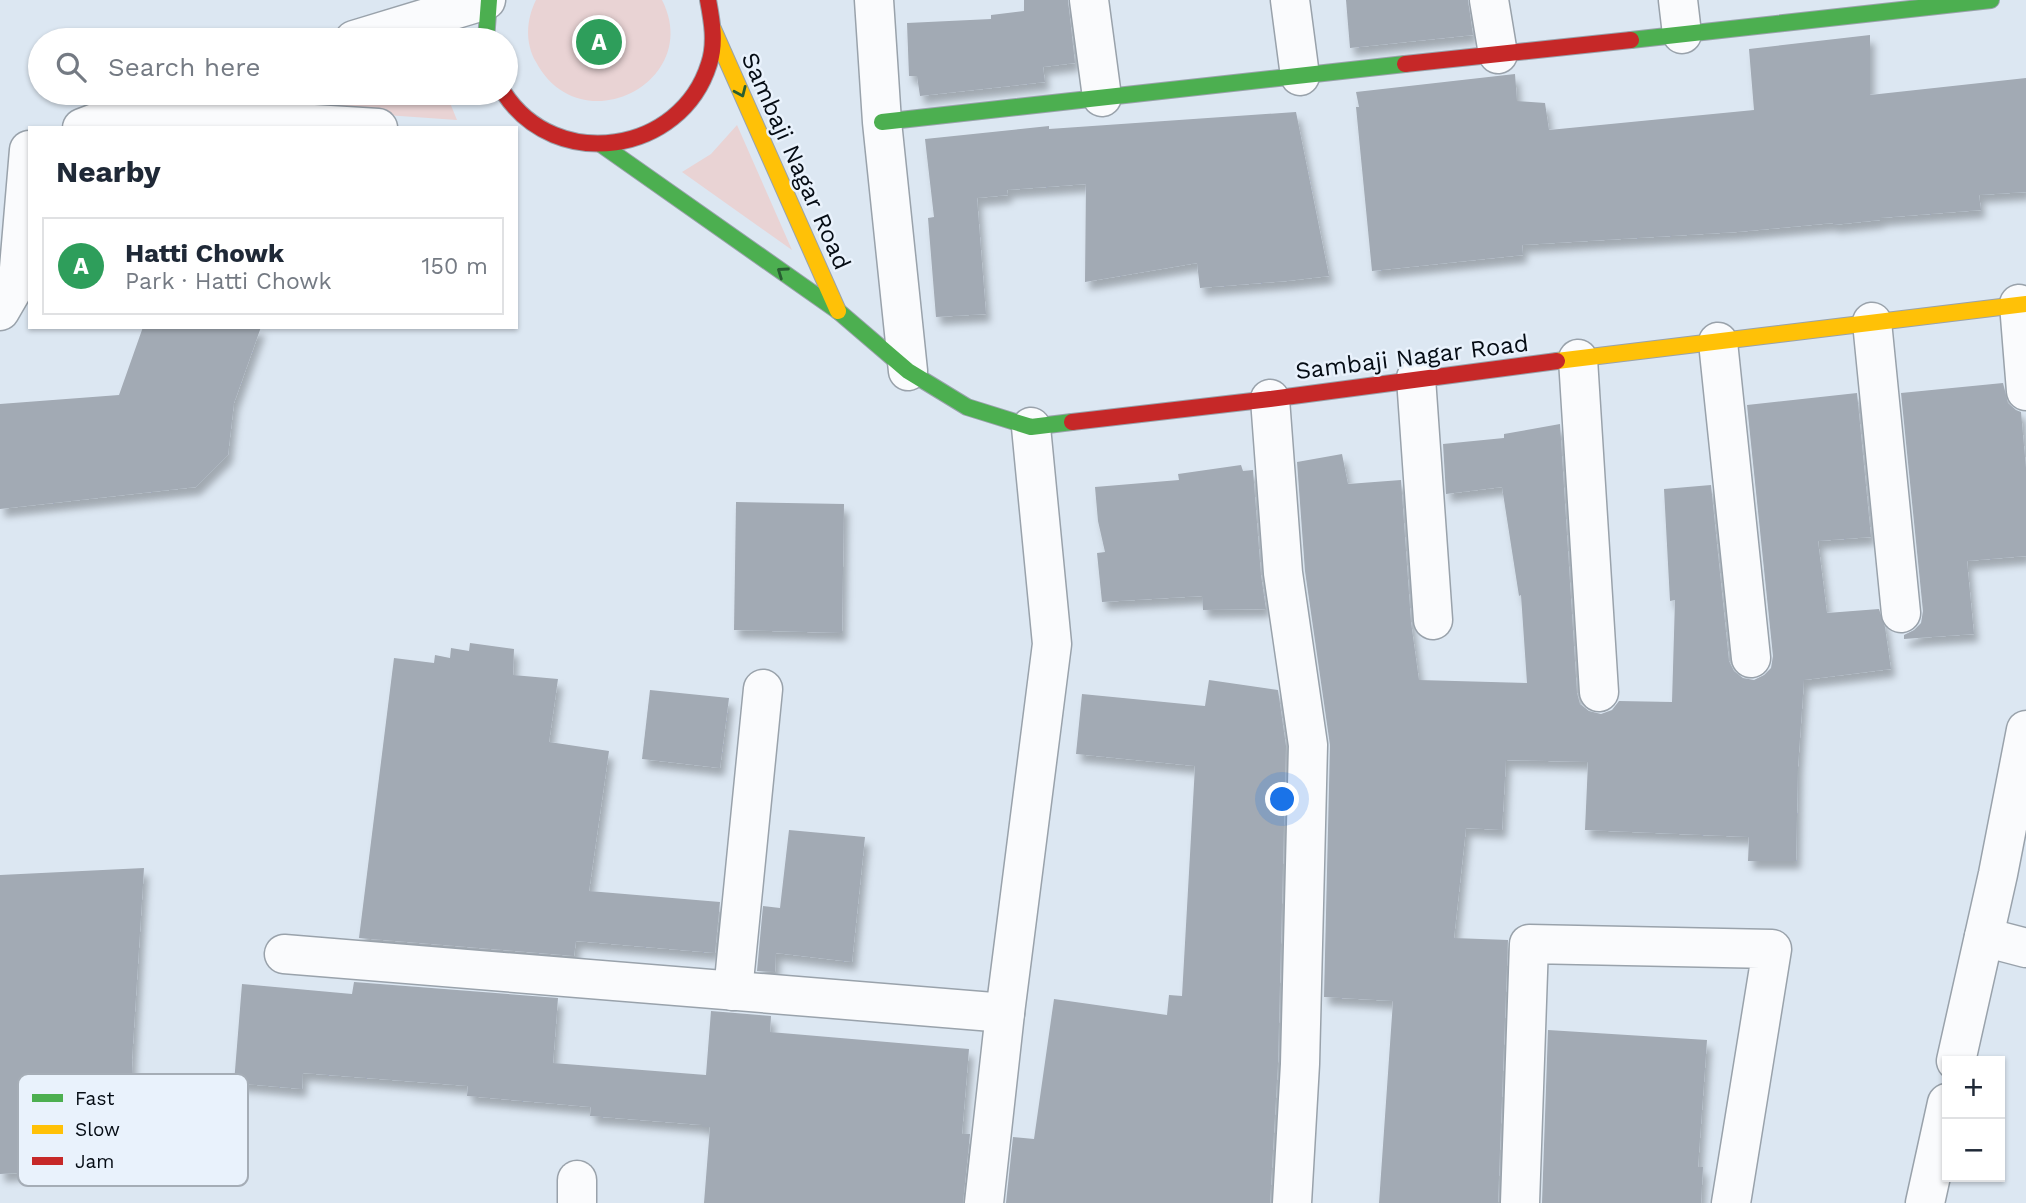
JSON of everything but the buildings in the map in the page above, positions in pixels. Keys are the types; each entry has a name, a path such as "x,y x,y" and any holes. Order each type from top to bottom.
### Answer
{"street":[{"path":"394,28 488,0 487,28"},
{"path":"518,136 584,142 636,138 668,122 693,96 709,64 713,29 708,0"},
{"path":"874,0 882,122 908,371"},
{"path":"1089,0 1102,97"},
{"path":"1290,0 1300,76"},
{"path":"1489,0 1498,54"},
{"path":"882,122 1498,54 1680,17 1991,0"},
{"name":"Sambaji Nagar Road","path":"713,29 838,312"},
{"path":"87,126 143,105"},
{"name":"Sambaji Nagar Road","path":"513,105 534,125 584,142 838,312 908,371 967,407 1031,427 2022,304"},
{"path":"121,112 346,126"},
{"path":"0,174 28,152"},
{"path":"0,311 18,280 28,172"},
{"path":"2022,304 2026,391"},
{"path":"1872,322 1901,612"},
{"path":"1718,342 1751,658"},
{"path":"1578,359 1598,692"},
{"path":"1416,378 1433,620"},
{"path":"1270,399 1283,573 1308,745 1300,1064 1292,1203"},
{"path":"984,1203 1052,644 1031,427"},
{"path":"733,990 763,689"},
{"path":"1957,1056 2026,730"},
{"path":"1984,937 2026,948"},
{"path":"1520,1203 1529,944 1772,949 1731,1203"},
{"path":"284,954 1005,1013"},
{"path":"1925,1203 1943,1119"}],"shaded area":[{"path":"536,0 662,0 670,30 666,56 652,78 631,93 606,100 580,99 556,87 532,55 528,31"},
{"path":"243,105 451,105 457,120"},
{"path":"737,125 792,250 682,172 711,154"}],"traffic: fast":[{"path":"487,28 489,0"},
{"path":"1631,40 1991,0"},
{"path":"882,122 1405,64"},
{"path":"602,145 838,311 908,371 967,407 1031,427 1072,422"}],"traffic: slow":[{"path":"713,29 838,311"},
{"path":"1557,361 2026,304"}],"traffic: jam":[{"path":"515,105 527,118 554,135 584,143 616,142 646,134 672,118 694,94 709,64 713,40 708,0"},
{"path":"1405,64 1631,40"},
{"path":"1072,422 1557,361"}],"place":[{"name":"Hatti Chowk","path":"599,42"}]}
